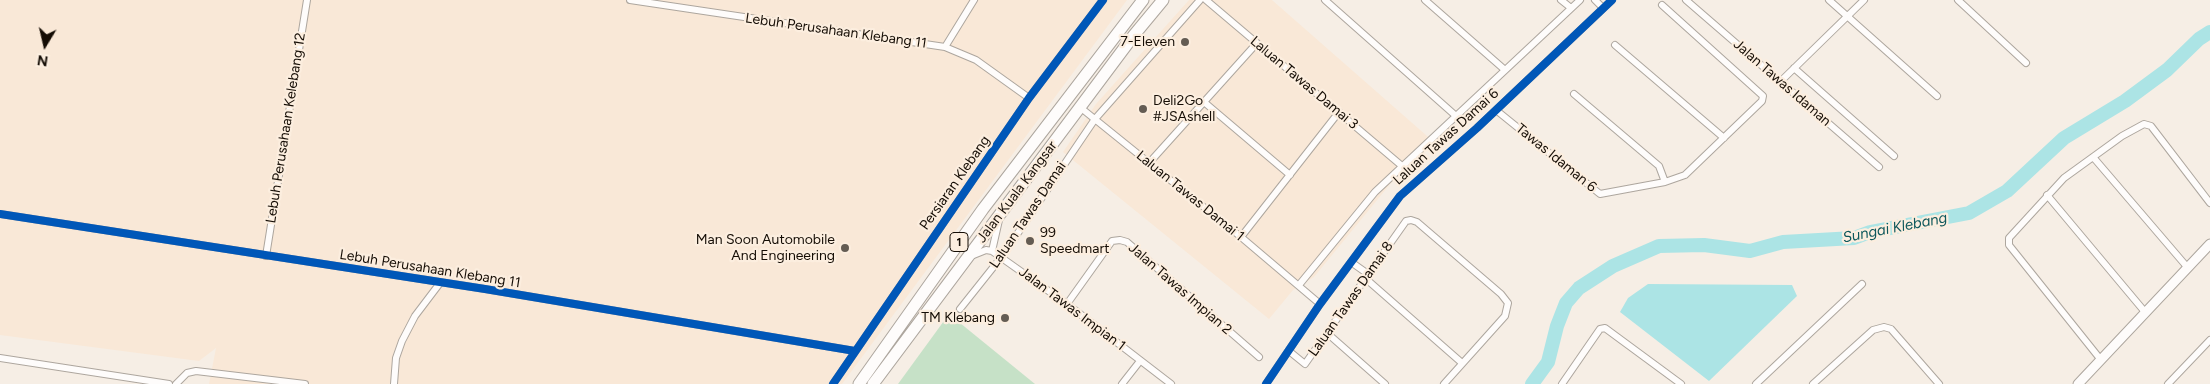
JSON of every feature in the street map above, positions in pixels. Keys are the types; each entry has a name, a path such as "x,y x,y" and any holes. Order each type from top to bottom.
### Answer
{"highway":[{"name":"Jalan Kuala Kangsar","path":"859,383 983,209 1143,0"},
{"name":"Jalan Kuala Kangsar","path":"872,384 1134,35 1163,0"}],"street":[{"name":"Lebuh Perusahaan Kelebang 12","path":"266,256 307,0"},
{"name":"Lebuh Perusahaan Klebang 11","path":"630,0 945,47 976,60 1029,98"},
{"path":"945,47 974,0"},
{"name":"Persiaran Klebang","path":"833,384 1029,98 1103,0"},
{"name":"Laluan Tawas Damai","path":"960,309 1001,258 1095,119 1200,0"},
{"name":"Laluan Tawas Damai 3","path":"1206,0 1402,166"},
{"path":"1325,0 1456,116"},
{"path":"1425,0 1505,70"},
{"path":"1561,0 1571,8"},
{"name":"Laluan Tawas Damai 6","path":"1299,285 1370,197 1580,0"},
{"path":"1595,0 1603,8"},
{"name":"Jalan Tawas Idaman","path":"1686,0 1879,167"},
{"path":"1829,0 1937,96"},
{"path":"1780,82 1864,0"},
{"path":"1958,0 2026,63"},
{"name":"Laluan Tawas Damai 6","path":"1266,384 1320,304 1400,196 1496,110 1610,1"},
{"name":"Tawas Idaman 6","path":"1496,110 1598,193 1666,182 1685,176 1762,101 1763,96 1662,5"},
{"path":"1149,162 1257,44"},
{"path":"1615,46 1724,138"},
{"path":"1794,68 1894,156"},
{"path":"1574,94 1659,166 1666,182"},
{"path":"1204,102 1290,175"},
{"name":"Laluan Tawas Damai 1","path":"1081,108 1241,237 1320,304"},
{"path":"1241,237 1339,112"},
{"path":"2101,360 2009,245 2009,238 2064,178 2122,136 2148,124 2210,204"},
{"path":"2094,157 2188,268"},
{"path":"2047,195 2145,312"},
{"name":"Lebuh Perusahaan Klebang 11","path":"0,214 855,351"},
{"path":"968,257 986,250 992,251 1000,214"},
{"name":"Laluan Tawas Damai 8","path":"1289,351 1305,364 1406,221 1411,220 1417,222 1501,294 1508,303 1505,316 1462,362"},
{"name":"Jalan Tawas Impian 2","path":"1067,304 1112,241 1120,240 1127,242 1259,357"},
{"path":"2078,384 2210,244"},
{"name":"Jalan Tawas Impian 1","path":"992,251 1067,304 1171,384"},
{"path":"1351,262 1462,362 1444,384"},
{"path":"394,384 396,358 402,341 415,316 440,283"},
{"path":"1756,384 1862,284"},
{"path":"1813,384 1873,330 1884,327 1891,329 1936,383"},
{"path":"1562,384 1600,329 1605,328 1682,384"},
{"path":"1327,332 1385,384"},
{"path":"2209,342 2210,350"},
{"path":"2168,384 2209,342"},
{"path":"0,358 169,384"},
{"path":"1122,384 1140,360"},
{"path":"176,384 187,373 196,371 305,384"}],"shaded area":[{"path":"0,0 1127,0 842,384 209,384 216,348 199,361 0,335"},
{"path":"1189,0 1272,0 1435,143 1391,183 1314,277 1293,290 1269,319 1063,152 1096,104"}],"green space":[{"path":"949,314 1035,384 898,384"}],"water":[{"path":"1648,284 1792,285 1797,296 1709,381 1620,312 1628,298"}],"waterway":[{"name":"Sungai Klebang","path":"1532,384 1548,362 1557,326 1566,303 1579,288 1613,266 1659,246 1704,245 1750,251 1783,242 1854,238 1870,232 1969,213 2007,191 2064,138 2125,101 2167,70 2199,39 2210,32"}],"cycle path":[{"path":"833,384 1029,98 1103,0"},
{"path":"1266,384 1320,304 1400,196 1477,128 1612,0"},
{"path":"0,214 485,289 855,351"}],"place":[{"name":"7-Eleven","path":"1185,42"},
{"name":"Deli2Go #JSAshell","path":"1143,109"},
{"name":"99 Speedmart","path":"1030,241"},
{"name":"Man Soon Automobile And Engineering","path":"845,248"},
{"name":"TM Klebang","path":"1005,318"}]}
